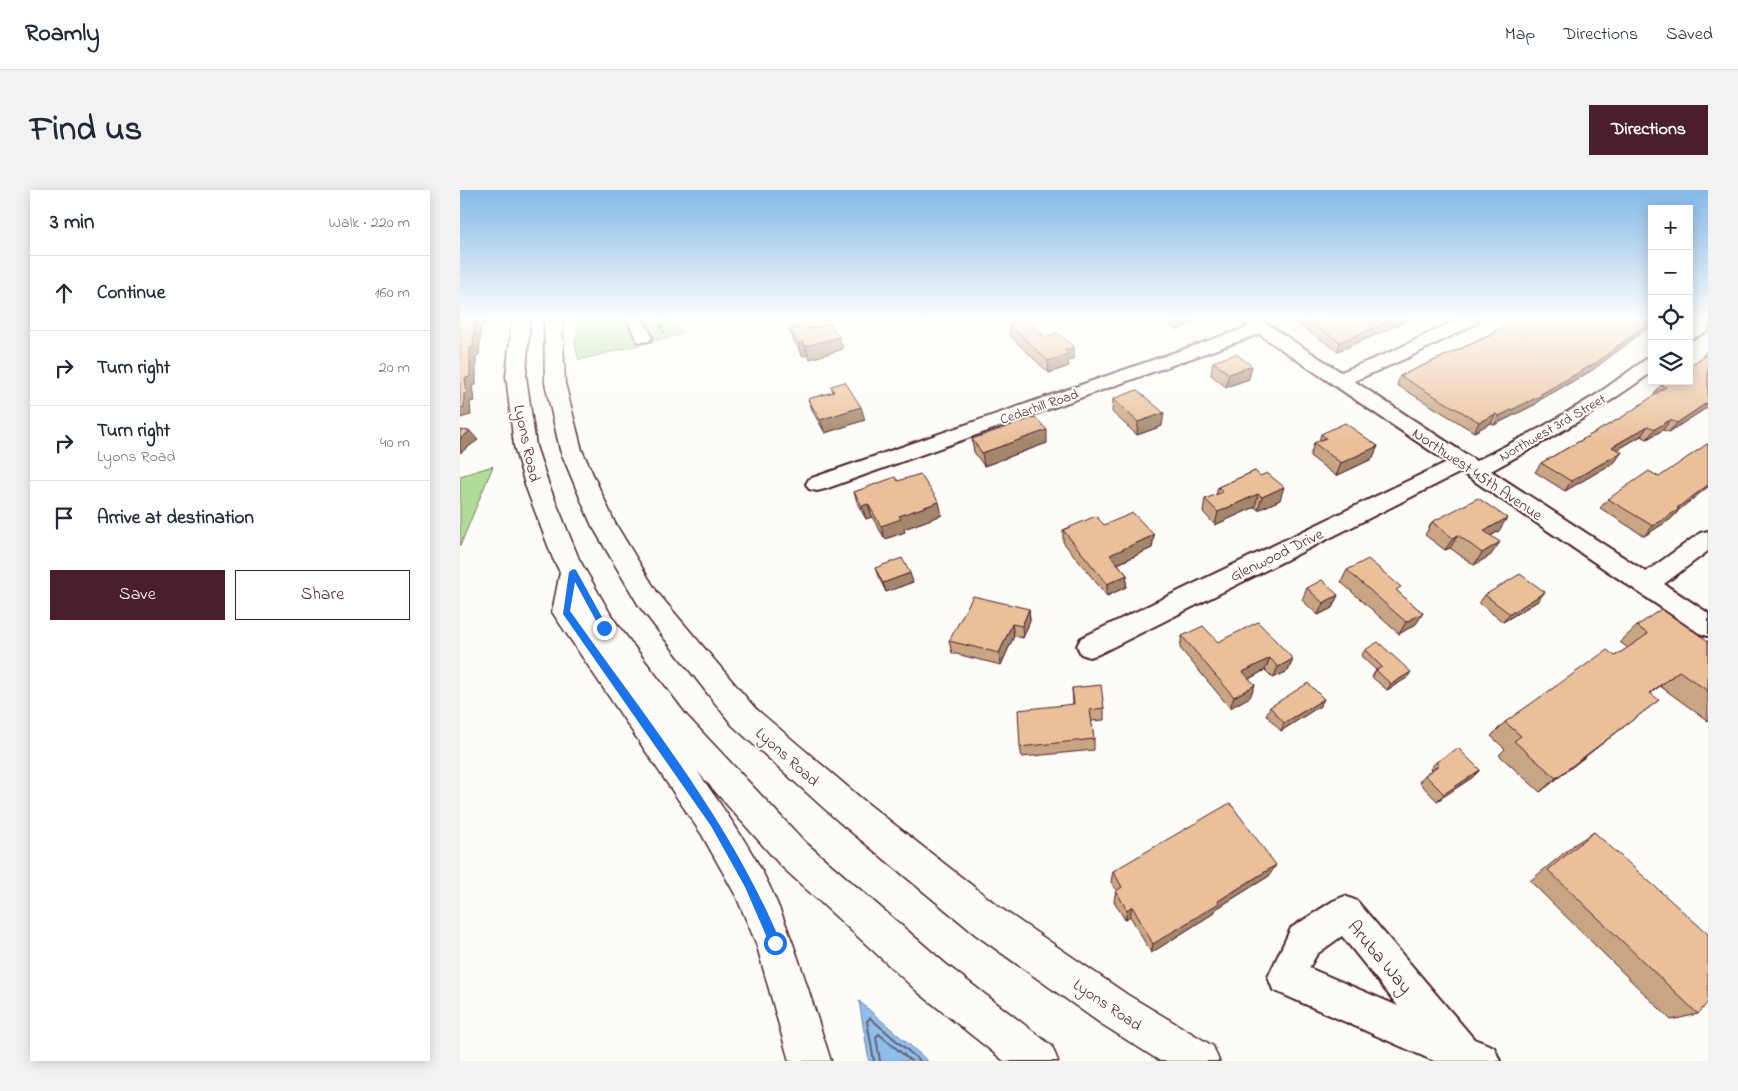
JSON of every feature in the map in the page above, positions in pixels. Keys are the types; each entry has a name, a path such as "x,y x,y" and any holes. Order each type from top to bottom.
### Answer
{"main road":[{"name":"Lyons Road","path":"517,360 516,376 522,428 537,485 573,572 604,628 675,725 793,854 933,979 1037,1061"},
{"name":"Lyons Road","path":"554,360 555,383 571,450 603,524 648,599 744,717 850,810 989,922 1114,1009 1198,1061"},
{"path":"573,572 566,612 714,823 749,883 775,943 810,1061"}],"street":[{"name":"Cedarhill Road","path":"817,484 1155,360"},
{"name":"Northwest 45th Avenue","path":"1309,360 1708,626"},
{"path":"1339,380 1388,360"},
{"name":"Northwest 3rd Street","path":"1468,467 1551,430 1603,399 1648,366"},
{"name":"Glenwood Drive","path":"1090,646 1468,467"},
{"path":"1647,584 1708,539"}],"green space":[{"path":"493,466 460,546 460,476"}],"water":[{"path":"859,1001 928,1061 869,1061"}],"building":[{"path":"460,360 470,360 470,377 465,378 467,393 464,394 464,407 460,408"},
{"path":"1220,360 1244,360 1252,366 1229,374 1213,362"},
{"path":"1437,360 1600,360 1542,395 1499,416 1496,414 1479,422 1400,376"},
{"path":"1699,360 1708,360 1708,402 1677,423 1670,420 1655,429 1648,426 1612,447 1622,452 1571,481 1541,463 1624,416 1666,387 1661,385 1693,385 1693,363"},
{"path":"845,382 861,407 820,420 808,399 834,392 831,386"},
{"path":"1137,390 1164,413 1138,422 1113,399"},
{"path":"1035,417 1047,430 982,453 972,439"},
{"path":"1345,423 1378,446 1341,463 1314,443 1326,438 1321,434"},
{"path":"460,430 470,431 460,439"},
{"path":"1707,444 1708,485 1677,508 1679,509 1653,526 1608,499 1649,471 1659,477"},
{"path":"1255,471 1260,476 1267,473 1284,487 1262,497 1258,494 1218,512 1205,499 1223,492 1218,487"},
{"path":"920,474 939,502 899,516 901,519 881,526 868,504 862,506 854,492 895,477 898,481"},
{"path":"1478,498 1507,518 1484,531 1500,542 1482,553 1458,535 1453,538 1432,522"},
{"path":"1133,513 1154,535 1110,555 1127,575 1107,584 1063,530 1096,516 1104,525"},
{"path":"902,558 910,573 883,583 875,568"},
{"path":"1368,559 1401,587 1396,590 1423,613 1406,622 1347,570"},
{"path":"1520,574 1545,592 1510,614 1485,595"},
{"path":"1322,580 1338,595 1323,603 1307,588"},
{"path":"973,596 1029,609 1022,626 1012,624 999,653 949,641"},
{"path":"1661,609 1708,641 1708,691 1679,671 1650,693 1659,700 1556,778 1514,741 1521,736 1505,722 1607,650 1615,656 1648,634 1637,626"},
{"path":"1258,622 1293,659 1278,667 1270,658 1243,672 1255,685 1234,697 1182,636 1203,626 1218,642"},
{"path":"1378,642 1411,672 1391,684 1376,670 1382,667 1365,650"},
{"path":"1308,683 1324,699 1284,723 1270,707"},
{"path":"1101,685 1104,708 1090,710 1094,739 1020,747 1018,710 1074,704 1072,688"},
{"path":"1458,748 1480,770 1444,794 1425,775 1439,765 1436,762"},
{"path":"1230,803 1276,865 1153,944 1132,906 1127,910 1116,891 1122,887 1113,871"},
{"path":"1594,832 1708,934 1708,1002 1698,1014 1548,870"}],"route":[{"path":"604,628 573,572 566,612 714,823 749,883 775,943"}]}
